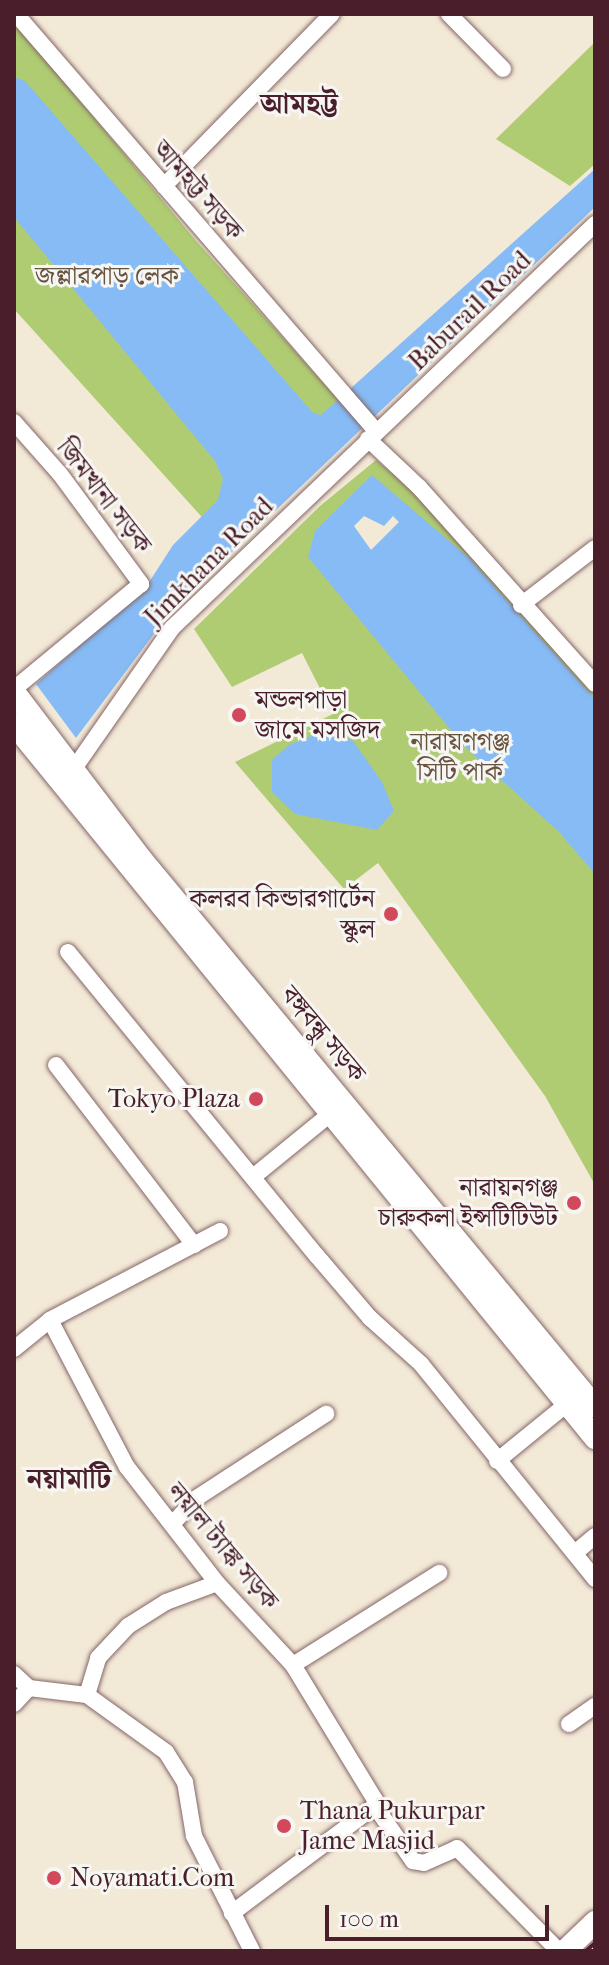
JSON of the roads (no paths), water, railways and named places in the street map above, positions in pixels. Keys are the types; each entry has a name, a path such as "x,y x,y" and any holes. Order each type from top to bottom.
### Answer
{"main road":[{"name":"বঙ্গবন্ধু সড়ক","path":"14,690 73,770 595,1407"},
{"name":"বঙ্গবন্ধু সড়ক","path":"14,724 329,1115 595,1438"},
{"path":"565,1951 595,1922"}],"street":[{"name":"আমহট্ট সড়ক","path":"16,14 345,394 372,432 419,487 521,605 595,684"},
{"path":"164,186 332,14"},
{"path":"449,14 503,69"},
{"name":"Baburail Road","path":"372,432 595,224"},
{"name":"জিমখানা সড়ক","path":"14,422 60,474 141,584 14,690"},
{"name":"Jimkhana Road","path":"73,770 172,628 372,432"},
{"path":"521,605 595,548"},
{"path":"68,952 370,1318 421,1364 595,1579"},
{"path":"56,1065 194,1245"},
{"path":"253,1177 329,1115"},
{"path":"14,1349 50,1320 220,1231"},
{"name":"লয়াল ট্যাঙ্ক সড়ক","path":"50,1320 127,1467 217,1583 293,1665 375,1806 413,1861 424,1863 457,1848 559,1951"},
{"path":"497,1461 567,1404"},
{"path":"172,1524 198,1497 326,1414"},
{"path":"576,1552 595,1536"},
{"path":"293,1665 439,1573"},
{"path":"87,1695 98,1658 128,1626 166,1602 217,1583"},
{"path":"14,1674 29,1688 87,1695 166,1752 185,1782 194,1836 252,1951"},
{"path":"14,1704 29,1688"},
{"path":"569,1724 595,1706"},
{"path":"232,1913 375,1806"}],"water":[{"path":"14,77 25,81 313,413 321,415 595,169 595,207 174,607 76,738 36,684 146,587 173,545 218,500 223,479 215,461 14,217"},
{"path":"372,475 469,558 595,699 595,874 559,832 464,746 308,557 315,531"},
{"path":"329,729 353,741 382,782 394,811 377,830 295,814 272,792 272,760 289,745"}],"railway":[{"path":"586,1951 595,1943"}],"place":[{"name":"মন্ডলপাড়া জামে মসজিদ","path":"239,715"},
{"name":"কলরব কিন্ডারগার্টেন স্কুল","path":"391,914"},
{"name":"Tokyo Plaza","path":"256,1099"},
{"name":"নারায়নগঞ্জ চারুকলা ইন্সটিটিউট","path":"574,1203"},
{"name":"Thana Pukurpar Jame Masjid","path":"284,1826"},
{"name":"Noyamati.Com","path":"54,1878"}],"district":[{"name":"আমহট্ট","path":"299,104"},
{"name":"নয়ামাটি","path":"69,1479"}],"park label":[{"name":"জল্লারপাড় লেক","path":"107,276"},
{"name":"নারায়ণগঞ্জ সিটি পার্ক","path":"460,757"}]}
